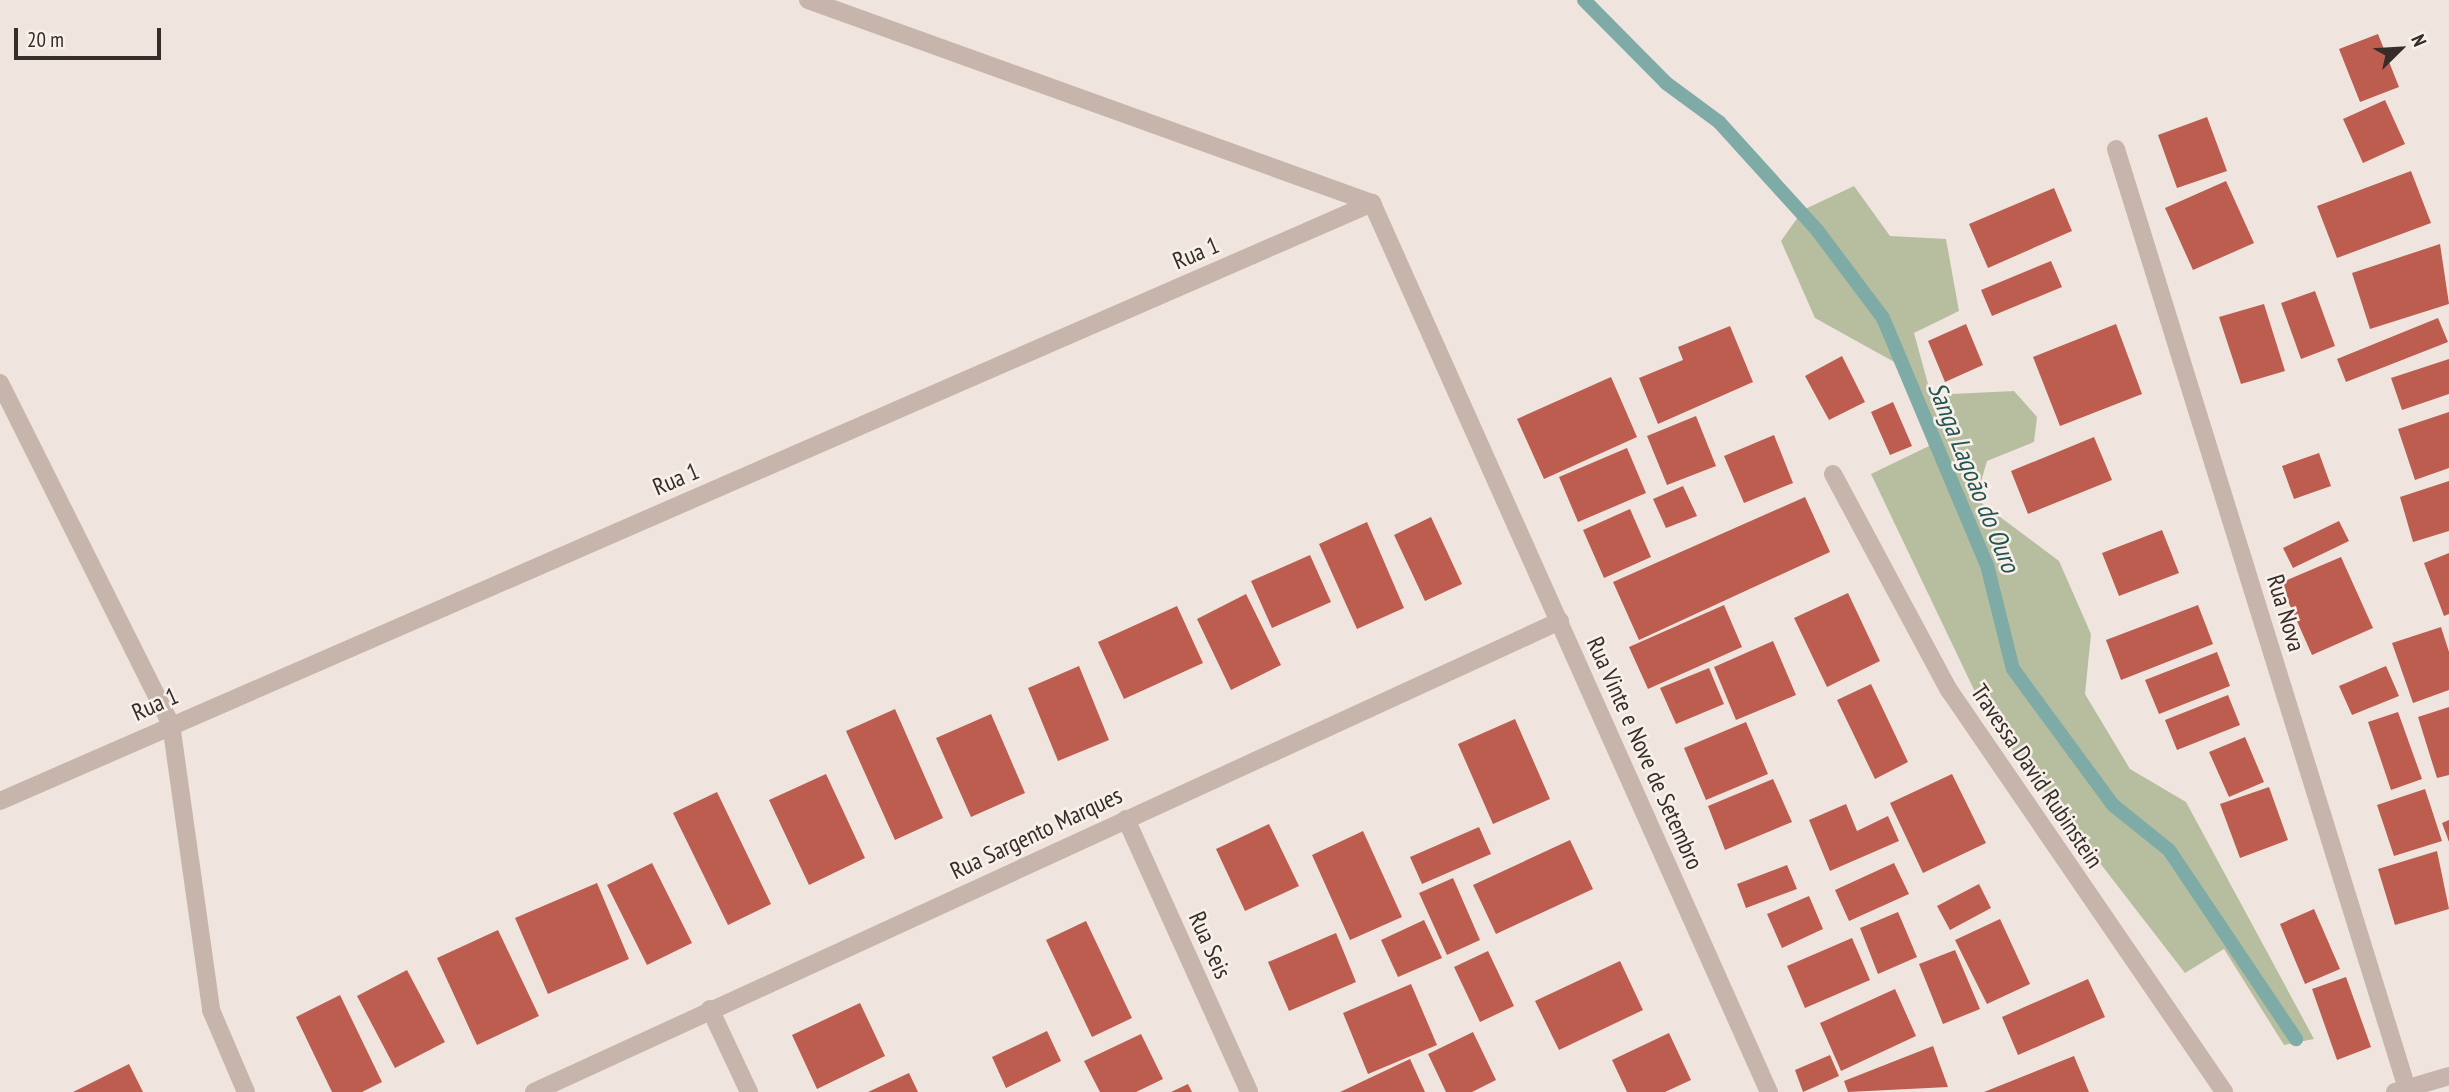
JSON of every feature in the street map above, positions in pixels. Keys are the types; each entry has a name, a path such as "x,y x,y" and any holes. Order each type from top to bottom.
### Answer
{"street":[{"path":"808,0 1372,203"},
{"name":"Rua Nova","path":"2116,149 2403,1091"},
{"name":"Rua Vinte e Nove de Setembro","path":"1372,203 1769,1092"},
{"name":"Rua 1","path":"0,802 171,724 1372,203"},
{"path":"0,383 171,724 211,1010 246,1092"},
{"name":"Travessa David Rubinstein","path":"1833,474 1949,690 2224,1092"},
{"name":"Rua Sargento Marques","path":"534,1092 1559,621"},
{"name":"Rua Seis","path":"1126,819 1249,1092"},
{"path":"710,1009 748,1092"},
{"path":"2403,1091 2449,1076"}],"green space":[{"path":"1854,186 1890,236 1946,239 1959,311 1914,333 1931,395 2014,391 2037,417 2034,442 1987,461 1976,499 2059,561 2091,634 2085,694 2130,769 2186,802 2314,1039 2284,1045 2224,949 2185,973 1987,717 1871,474 1929,446 1905,368 1815,318 1781,241 1803,210"}],"building":[{"path":"2378,34 2399,87 2360,102 2339,49"},
{"path":"2385,100 2405,144 2363,163 2343,119"},
{"path":"2207,117 2227,171 2177,188 2158,135"},
{"path":"2411,171 2431,223 2337,258 2317,206"},
{"path":"2226,181 2254,243 2193,270 2165,208"},
{"path":"2054,188 2072,231 1988,268 1969,224"},
{"path":"2440,244 2449,304 2370,329 2352,273"},
{"path":"2051,261 2062,287 1992,316 1981,290"},
{"path":"2315,291 2335,346 2301,359 2281,303"},
{"path":"2264,304 2285,371 2241,384 2219,317"},
{"path":"2438,318 2448,342 2346,382 2337,359"},
{"path":"1966,324 1983,365 1945,382 1928,341"},
{"path":"2116,324 2142,394 2060,426 2033,357"},
{"path":"1730,326 1753,382 1658,424 1639,378 1683,360 1678,347"},
{"path":"1842,356 1865,402 1829,420 1805,376"},
{"path":"2449,359 2449,394 2402,410 2391,378"},
{"path":"1611,377 1637,437 1544,479 1517,419"},
{"path":"1893,402 1912,446 1890,455 1871,412"},
{"path":"2449,412 2449,468 2415,480 2398,429"},
{"path":"1696,416 1716,466 1667,485 1647,436"},
{"path":"1774,435 1793,483 1744,503 1724,456"},
{"path":"2094,437 2112,480 2028,514 2011,471"},
{"path":"1627,448 1646,493 1578,522 1559,477"},
{"path":"2319,453 2331,486 2294,499 2282,466"},
{"path":"2449,481 2449,531 2413,542 2400,497"},
{"path":"1683,486 1697,516 1666,528 1653,499"},
{"path":"1805,497 1830,552 1639,640 1613,582"},
{"path":"1630,509 1651,557 1604,578 1583,530"},
{"path":"1431,517 1462,584 1425,601 1394,535"},
{"path":"2339,521 2349,541 2293,568 2283,548"},
{"path":"1367,522 1404,608 1357,629 1319,544"},
{"path":"2162,530 2179,573 2119,596 2102,553"},
{"path":"2449,553 2449,614 2444,616 2424,563"},
{"path":"1310,555 1331,602 1272,628 1251,581"},
{"path":"2341,557 2373,628 2312,655 2280,583"},
{"path":"1848,593 1880,661 1827,687 1794,618"},
{"path":"1246,594 1281,665 1231,690 1197,619"},
{"path":"1724,605 1742,647 1648,689 1629,647"},
{"path":"2198,605 2213,644 2121,680 2106,640"},
{"path":"1177,606 1203,663 1124,699 1098,642"},
{"path":"2441,627 2449,652 2449,690 2413,703 2392,643"},
{"path":"1773,641 1796,695 1736,720 1714,667"},
{"path":"2217,652 2230,686 2159,714 2145,680"},
{"path":"1079,666 1109,740 1058,761 1028,688"},
{"path":"2386,666 2399,696 2352,715 2339,686"},
{"path":"1709,668 1724,704 1676,724 1660,688"},
{"path":"1871,684 1908,762 1875,779 1837,700"},
{"path":"2228,695 2240,725 2177,750 2165,720"},
{"path":"2449,707 2449,775 2437,778 2418,717"},
{"path":"895,709 943,818 895,840 846,731"},
{"path":"2398,712 2422,779 2391,790 2368,722"},
{"path":"991,714 1025,793 971,817 936,738"},
{"path":"1515,719 1550,799 1493,824 1458,744"},
{"path":"1746,722 1768,774 1706,800 1684,748"},
{"path":"2245,737 2264,782 2229,797 2209,752"},
{"path":"826,774 865,858 809,885 769,800"},
{"path":"1952,774 1986,843 1923,873 1890,803"},
{"path":"1773,779 1792,822 1725,850 1708,806"},
{"path":"2269,787 2288,840 2240,858 2220,804"},
{"path":"2425,789 2442,841 2394,856 2377,805"},
{"path":"717,792 771,904 728,925 673,813"},
{"path":"1846,804 1857,831 1888,816 1899,841 1830,871 1809,820"},
{"path":"2449,820 2449,842 2442,823"},
{"path":"1269,824 1299,886 1245,911 1216,849"},
{"path":"1479,827 1491,854 1422,884 1410,857"},
{"path":"1363,831 1402,917 1350,940 1312,855"},
{"path":"1570,840 1593,889 1496,934 1473,885"},
{"path":"2437,851 2449,909 2395,925 2378,869"},
{"path":"652,863 692,943 647,965 607,885"},
{"path":"1894,863 1909,894 1849,921 1835,890"},
{"path":"1787,865 1797,889 1746,908 1737,884"},
{"path":"1453,878 1480,940 1447,955 1419,893"},
{"path":"597,883 629,959 548,994 515,918"},
{"path":"1979,884 1991,908 1950,930 1937,906"},
{"path":"1809,896 1823,929 1782,948 1767,914"},
{"path":"2314,909 2340,969 2305,984 2280,924"},
{"path":"1898,912 1917,957 1878,974 1860,928"},
{"path":"2000,919 2030,984 1987,1004 1955,940"},
{"path":"1424,920 1442,958 1398,977 1381,940"},
{"path":"1086,921 1132,1018 1092,1037 1046,940"},
{"path":"498,930 539,1016 477,1045 437,958"},
{"path":"1336,933 1356,982 1289,1011 1268,962"},
{"path":"1852,938 1870,980 1805,1008 1787,966"},
{"path":"1955,950 1980,1009 1943,1024 1919,964"},
{"path":"1488,951 1514,1006 1480,1022 1454,967"},
{"path":"1620,961 1643,1010 1559,1050 1535,1001"},
{"path":"407,970 445,1042 395,1068 357,996"},
{"path":"2346,977 2371,1047 2337,1060 2312,989"},
{"path":"2088,979 2105,1017 2018,1055 2002,1017"},
{"path":"1411,984 1437,1045 1368,1074 1343,1013"},
{"path":"1895,989 1916,1036 1841,1071 1820,1023"},
{"path":"340,995 382,1082 362,1092 332,1092 296,1017"},
{"path":"860,1003 885,1056 817,1089 792,1035"},
{"path":"1047,1031 1061,1061 1006,1088 992,1057"},
{"path":"1473,1032 1496,1080 1472,1092 1446,1092 1428,1054"},
{"path":"1669,1033 1691,1080 1665,1092 1627,1092 1612,1060"},
{"path":"1141,1034 1163,1079 1136,1092 1100,1092 1084,1061"},
{"path":"1933,1046 1948,1087 1848,1092 1844,1081"},
{"path":"1830,1055 1839,1076 1803,1092 1795,1070"},
{"path":"2074,1056 2089,1092 1984,1092"},
{"path":"1410,1059 1425,1092 1340,1092"},
{"path":"129,1064 143,1092 73,1092"},
{"path":"909,1073 918,1092 868,1092"},
{"path":"1188,1084 1192,1092 1171,1092"}],"waterway":[{"name":"Sanga Lagoão do Ouro","path":"1584,0 1666,83 1719,122 1817,230 1883,318 1987,565 2013,669 2113,805 2169,850 2296,1039"}]}
